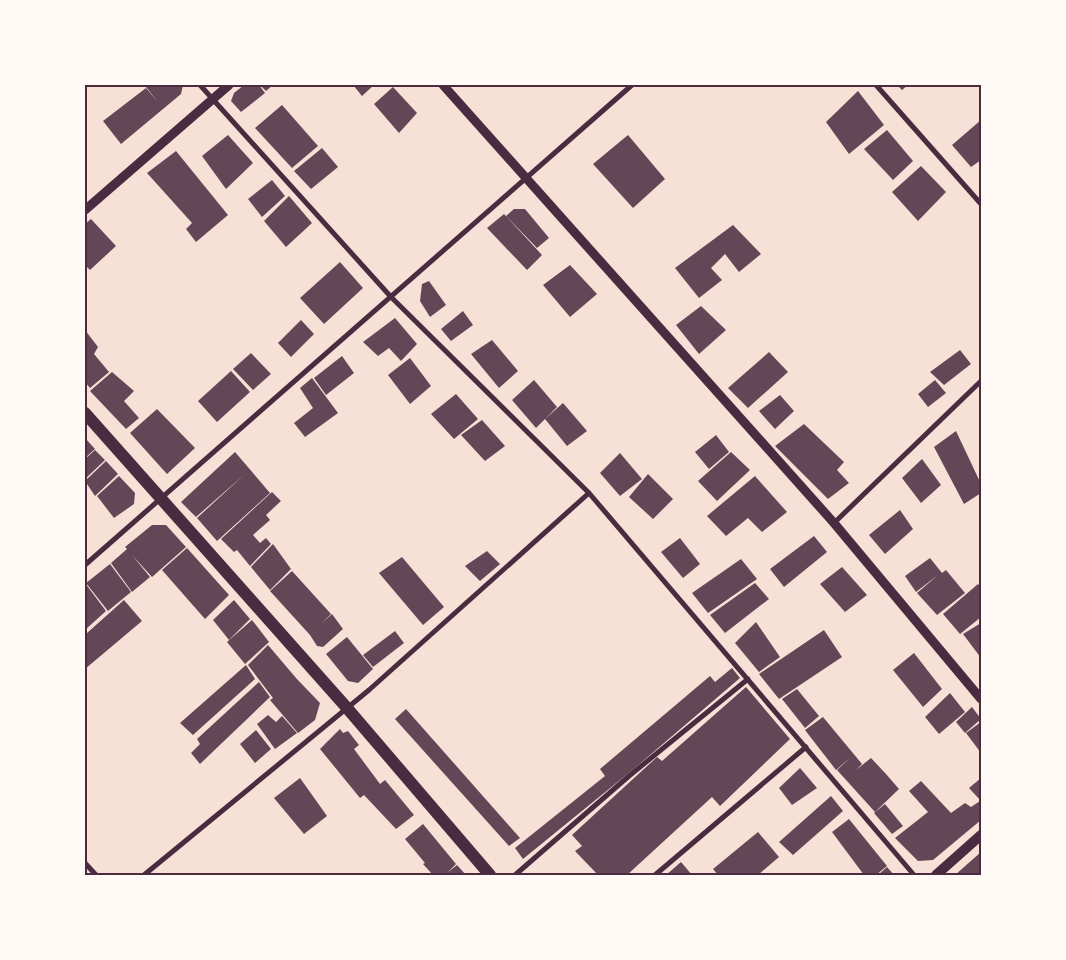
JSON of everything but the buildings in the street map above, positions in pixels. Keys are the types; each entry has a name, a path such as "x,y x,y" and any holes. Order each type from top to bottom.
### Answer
{"main road":[{"path":"85,413 346,708 490,875"},
{"path":"936,875 981,836"}],"street":[{"path":"200,85 391,297 590,493 914,875"},
{"path":"85,210 229,85"},
{"path":"443,85 834,523 981,699"},
{"path":"85,565 632,85"},
{"path":"876,85 981,204"},
{"path":"834,523 981,381"},
{"path":"144,875 346,708 590,493"},
{"path":"515,875 629,776 748,679"},
{"path":"654,875 806,747"},
{"path":"85,863 96,875"}]}
